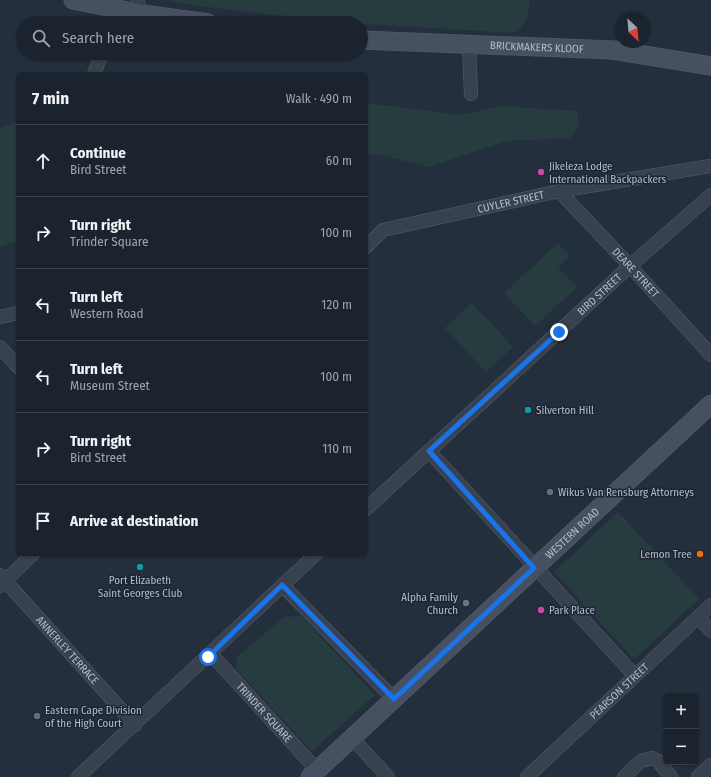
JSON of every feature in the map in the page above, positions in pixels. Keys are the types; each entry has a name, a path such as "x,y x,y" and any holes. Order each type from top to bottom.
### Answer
{"street":[{"path":"72,0 115,16 140,7 178,16"},
{"name":"BRICKMAKERS KLOOF","path":"368,40 469,46 613,50 711,66"},
{"path":"469,46 471,94"},
{"path":"95,72 99,60"},
{"name":"CUYLER STREET","path":"368,234 559,192 711,166"},
{"name":"DEARE STREET","path":"559,192 630,266 711,355"},
{"name":"BIRD STREET","path":"368,507 630,266 711,195"},
{"path":"368,245 383,230"},
{"path":"0,317 16,313"},
{"path":"0,347 16,365"},
{"name":"WESTERN ROAD","path":"314,774 711,404"},
{"path":"429,451 534,568 635,676"},
{"path":"2,580 31,556"},
{"path":"78,777 211,654 314,556"},
{"name":"ANNERLEY TERRACE","path":"2,580 135,725"},
{"path":"282,585 394,699"},
{"name":"PEARSON STREET","path":"527,777 711,605"},
{"path":"698,618 711,631"},
{"name":"TRINDER SQUARE","path":"211,654 314,774"},
{"path":"352,738 388,777"},
{"path":"624,777 641,761 652,758 658,762 671,777"},
{"path":"698,777 711,765"}],"green space":[{"path":"168,0 530,0 528,15 522,27 513,33 368,24 368,16 284,16 183,4"},
{"path":"368,103 461,115 502,106 577,111 579,127 570,138 507,141 429,167 381,155 368,155"},
{"path":"16,121 16,242 0,247 0,129"},
{"path":"558,243 570,256 558,267 577,287 535,326 504,293"},
{"path":"472,303 513,347 486,372 445,328"},
{"path":"618,512 699,599 634,659 554,572"},
{"path":"301,616 375,695 312,751 236,669 237,657 284,617"}],"place":[{"name":"Jikeleza Lodge International Backpackers","path":"541,172"},
{"name":"Silverton Hill","path":"528,410"},
{"name":"Wikus Van Rensburg Attorneys","path":"550,492"},
{"name":"Lemon Tree","path":"700,554"},
{"name":"Port Elizabeth Saint Georges Club","path":"140,567"},
{"name":"Alpha Family Church","path":"466,603"},
{"name":"Park Place","path":"541,610"},
{"name":"Eastern Cape Division of the High Court","path":"37,716"}],"route":[{"path":"208,657 282,585 394,699 534,568 429,451 559,332"}]}
